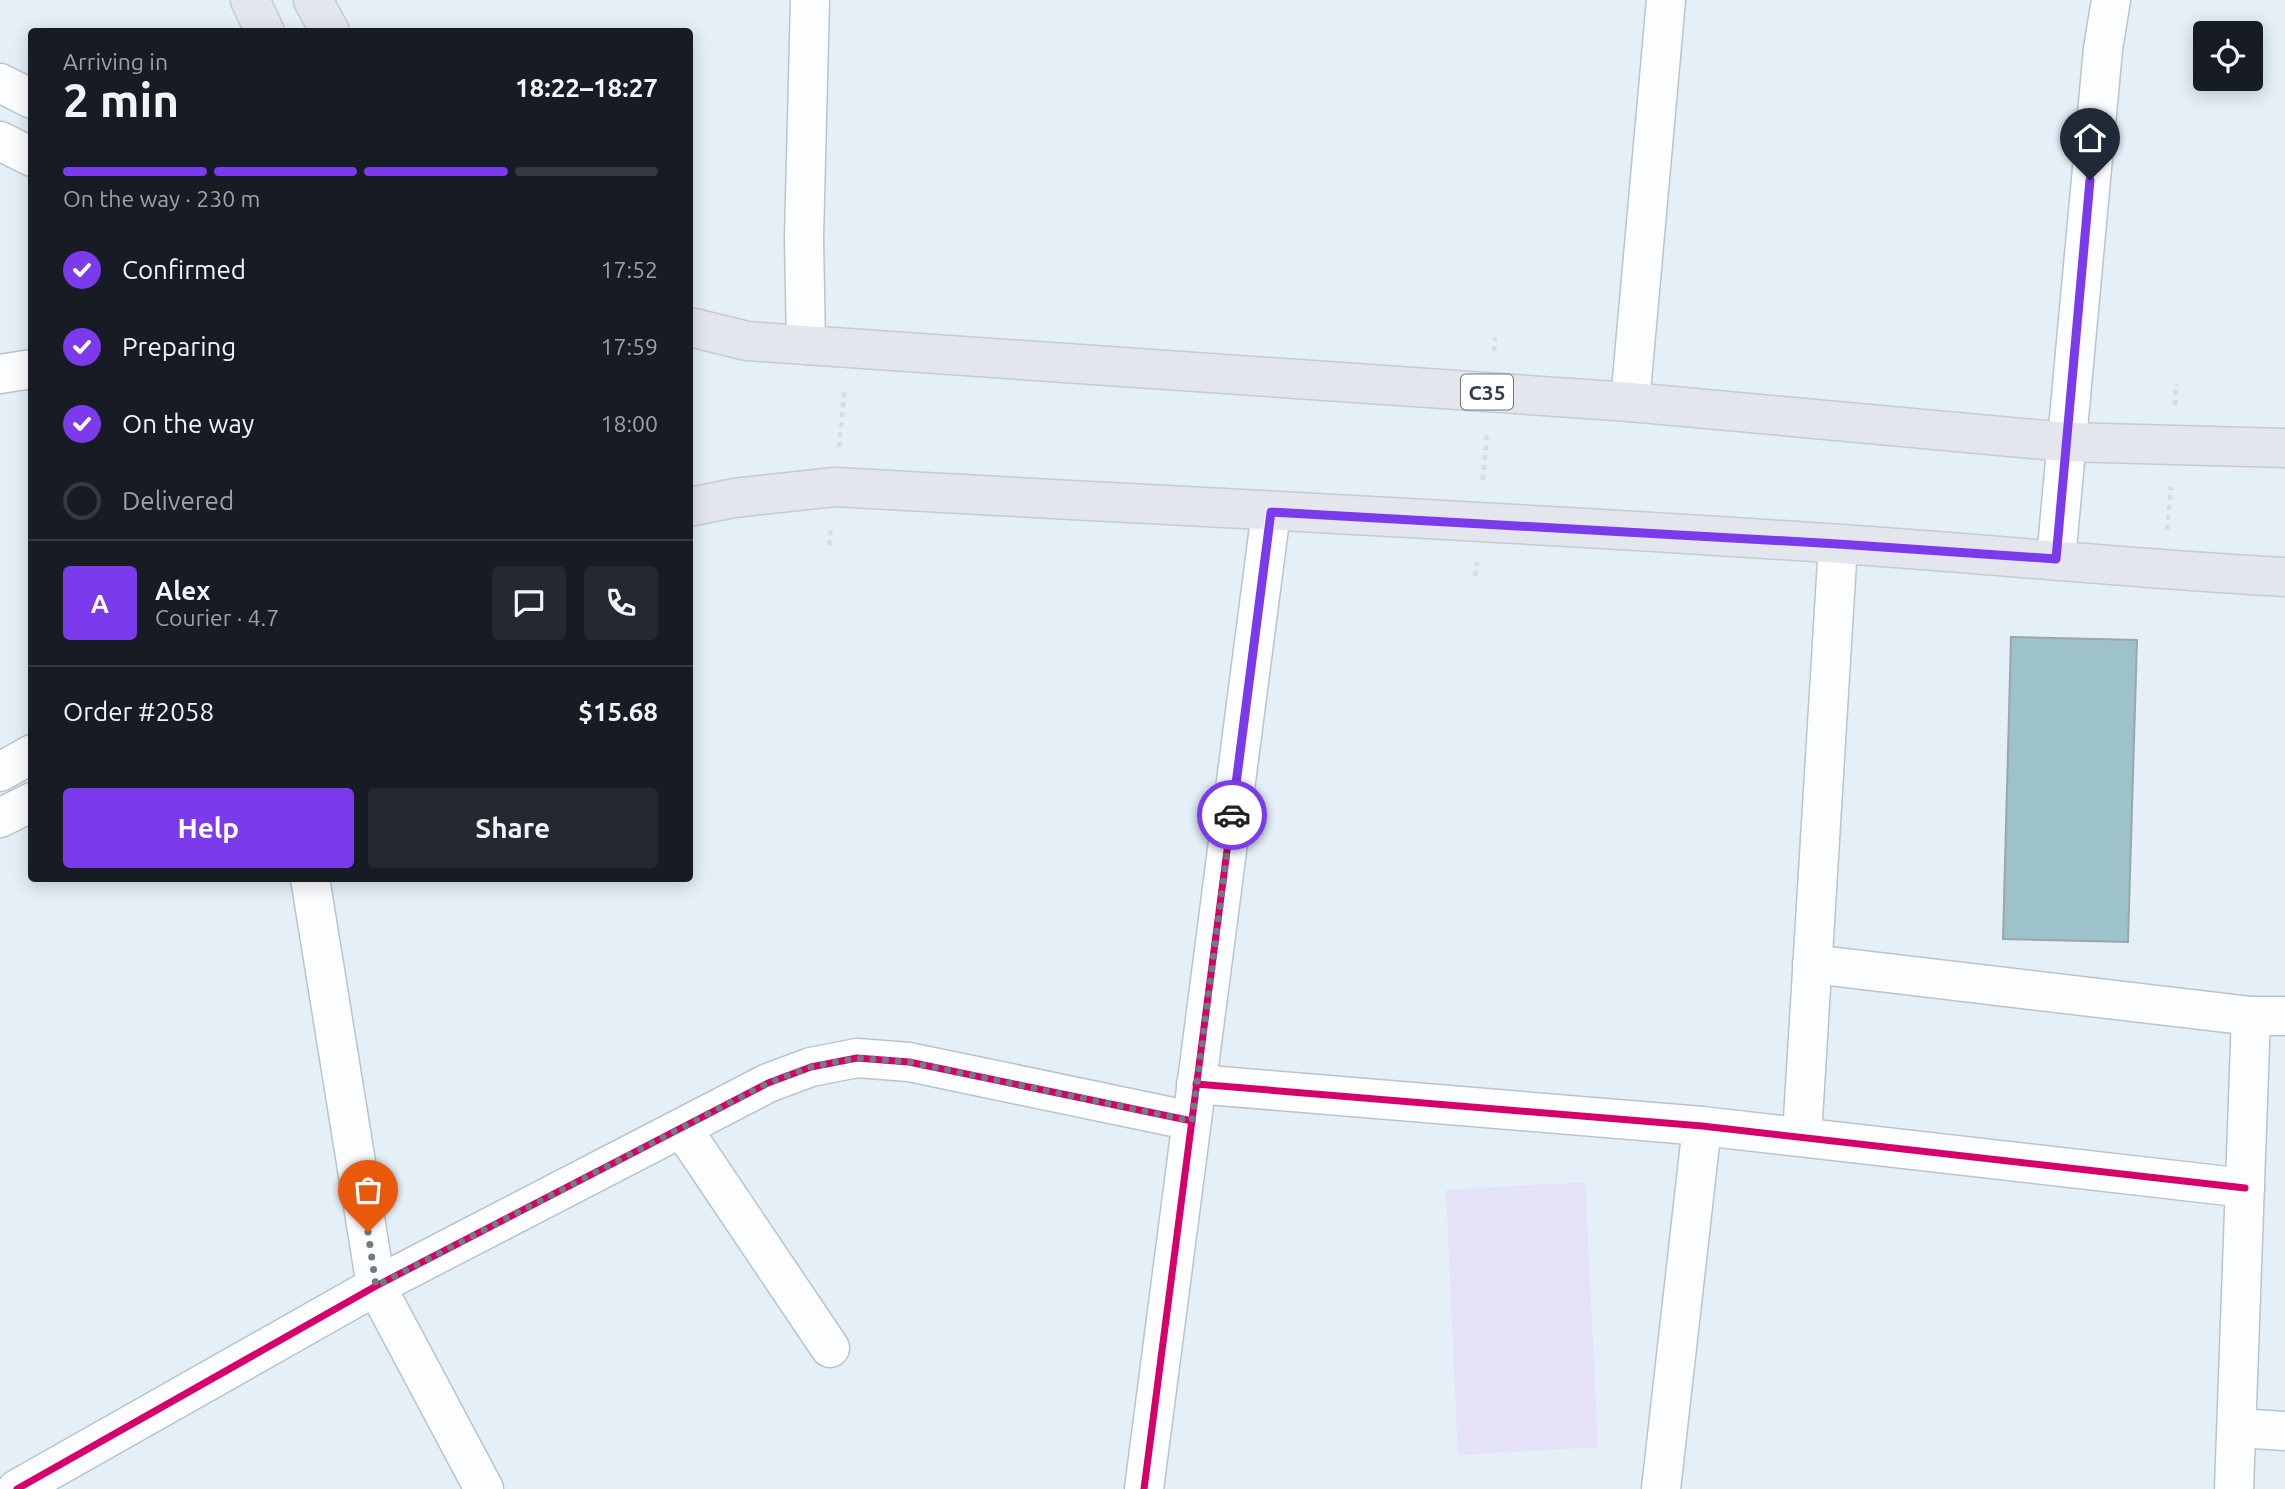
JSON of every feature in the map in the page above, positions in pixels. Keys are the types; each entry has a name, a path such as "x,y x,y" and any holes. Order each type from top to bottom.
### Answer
{"main road":[{"path":"313,0 328,28"},
{"name":"C35","path":"693,328 747,341 1630,402 2066,442 2285,449"},
{"path":"693,506 734,498 835,487 1838,544 2056,559 2163,571 2285,577"}],"street":[{"path":"806,345 804,238 810,0"},
{"path":"1630,402 1666,0"},
{"path":"2056,559 2103,49 2111,0"},
{"path":"0,83 28,97"},
{"path":"0,141 28,155"},
{"path":"0,374 28,370"},
{"path":"1144,1489 1271,512"},
{"path":"1802,1136 1838,544"},
{"path":"0,772 28,756"},
{"path":"0,818 28,804"},
{"path":"311,882 376,1286 484,1489"},
{"path":"1812,964 2268,1016 2245,1188 2234,1489"},
{"path":"17,1489 376,1286 768,1083 811,1067 857,1058 909,1062 1192,1121"},
{"path":"1196,1084 1702,1126 2245,1188"},
{"path":"1661,1489 1702,1126"},
{"path":"682,1128 830,1348"},
{"path":"2238,1428 2285,1431"}],"path":[{"path":"1475,576 1495,338"},
{"path":"829,545 848,348"},
{"path":"2163,571 2175,445 2176,384"}],"shaded area":[{"path":"1585,1182 1598,1447 1458,1455 1446,1190"}],"building":[{"path":"2011,637 2137,640 2128,942 2003,939"}],"cycle path":[{"path":"1144,1489 1271,512"},
{"path":"17,1489 376,1286 768,1083 811,1067 857,1058 909,1062 1192,1121"},
{"path":"1196,1084 1702,1126 2245,1188"}],"way so far":[{"path":"368,1232 376,1286 768,1083 811,1067 857,1058 909,1062 1192,1121 1232,815"}],"route":[{"path":"1232,815 1271,512 2056,559 2090,180"}]}
